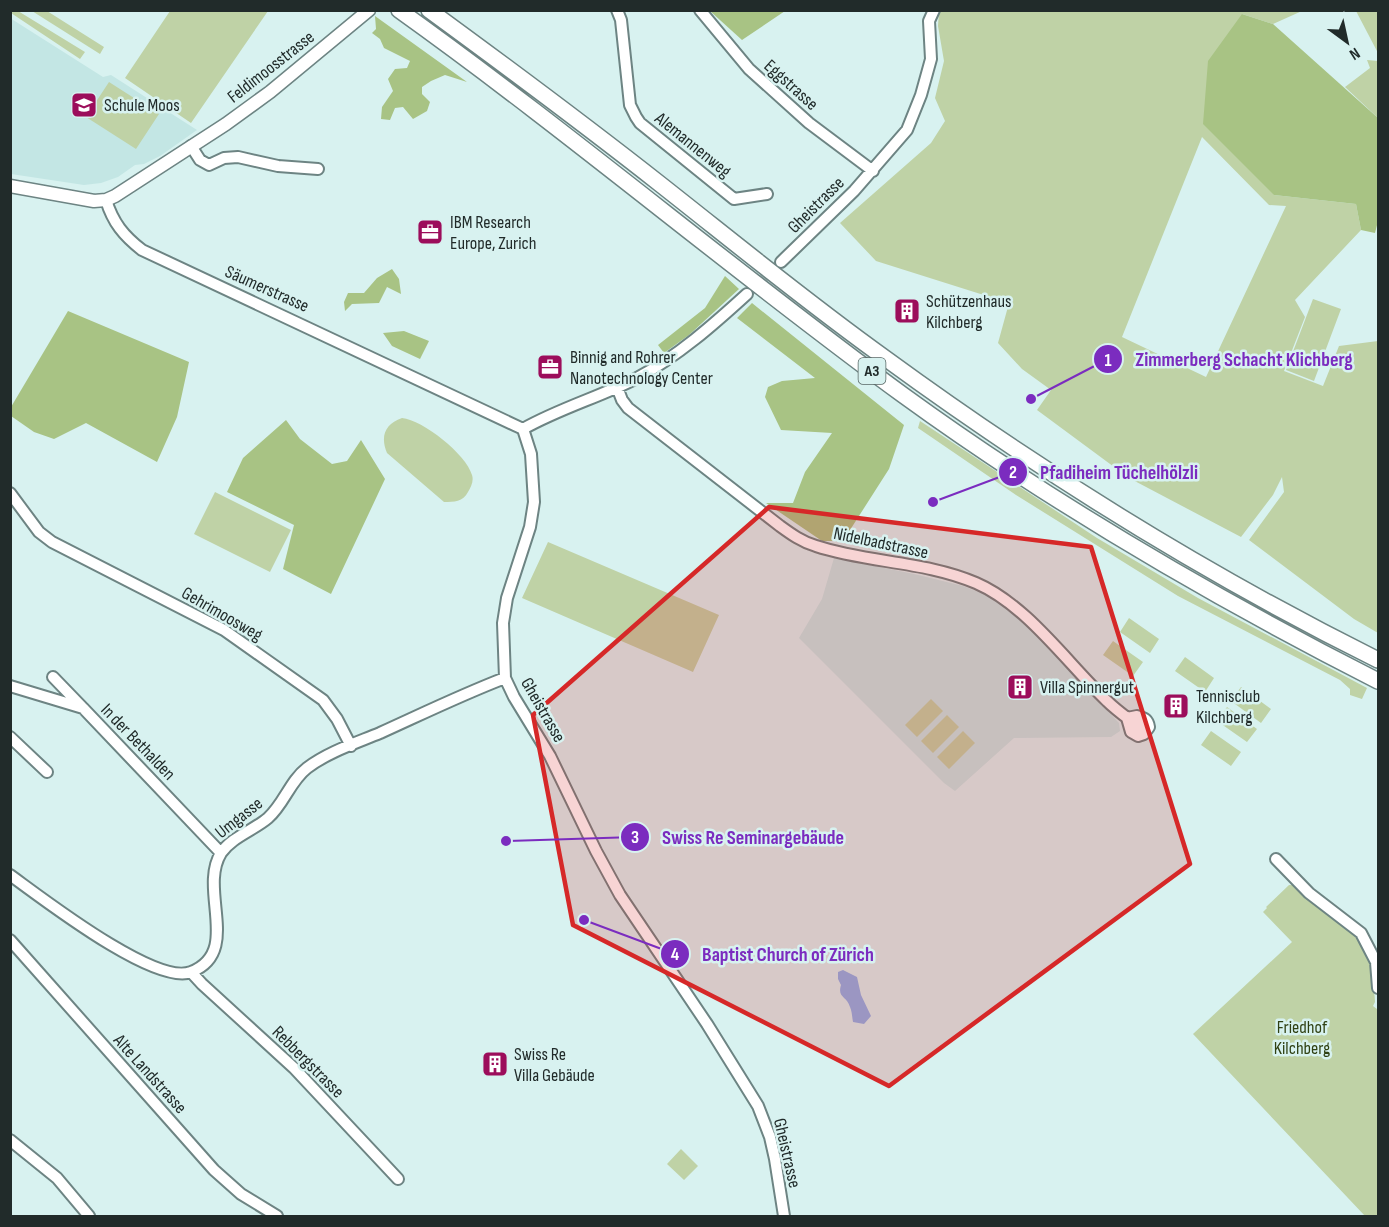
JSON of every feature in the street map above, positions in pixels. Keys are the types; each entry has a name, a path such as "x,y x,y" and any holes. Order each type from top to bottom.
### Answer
{"highway":[{"name":"A3","path":"399,10 566,135 820,333 982,450 1067,506 1174,571 1378,681"},
{"name":"A3","path":"429,10 602,139 848,331 1012,448 1140,530 1216,574 1378,660"}],"main road":[{"name":"Feldimoosstrasse","path":"106,200 126,190 270,92 369,10"},
{"path":"10,186 82,200 106,200"}],"street":[{"name":"Alemannenweg","path":"617,10 621,20 630,105 640,123 734,199 767,194"},
{"name":"Eggstrasse","path":"700,10 749,69 808,123 873,171"},
{"name":"Gheistrasse","path":"782,262 873,171 907,130 921,95 931,59 929,21 934,10"},
{"path":"191,146 200,160 208,165 224,158 238,157 278,165 318,169"},
{"name":"Säumerstrasse","path":"106,200 112,218 119,229 142,250 523,429"},
{"path":"523,429 649,371 704,333 747,294"},
{"name":"Nidelbadstrasse","path":"617,387 628,408 799,539 816,546 949,574 976,583 998,595 1017,610 1108,703 1139,727"},
{"name":"Gheistrasse","path":"523,429 531,454 534,502 530,527 507,598 503,632 506,678 514,697 550,756 620,895 707,1024 758,1106 770,1137 783,1216"},
{"name":"Gehrimoosweg","path":"10,493 39,532 51,542 224,630 323,700 337,719 351,746"},
{"path":"53,676 83,708"},
{"name":"Umgasse","path":"191,972 207,961 217,941 212,885 221,853 228,845 259,825 278,808 304,770 351,746 506,678"},
{"name":"In der Bethalden","path":"10,686 83,708 221,853"},
{"path":"10,737 47,772"},
{"path":"1276,859 1309,893 1361,933 1376,962 1378,988"},
{"path":"10,875 74,921 139,960 177,975 191,972"},
{"name":"Alte Landstrasse","path":"10,940 213,1170 241,1194 277,1216"},
{"name":"Rebbergstrasse","path":"191,972 294,1068 398,1179"},
{"path":"10,1140 57,1179 89,1216"}],"highlighted area":[{"path":"769,507 1091,547 1190,864 889,1086 573,925 533,715"}],"shaded area":[{"name":"Schule Moos","path":"10,18 103,77 111,75 197,130 160,156 144,164 135,165 118,177 101,183 84,185 11,174"},
{"path":"834,558 914,574 963,586 986,595 1008,609 1043,642 1119,723 1120,731 1111,737 1014,738 955,791 944,783 799,638 822,599"}],"green space":[{"path":"11,11 18,11 85,52 80,59"},
{"path":"32,11 47,11 104,47 100,54"},
{"path":"170,11 268,11 191,123 125,78"},
{"path":"710,11 785,11 742,40"},
{"path":"939,11 1302,11 1273,24 1242,14 1274,195 1356,204 1361,230 1295,300 1305,317 1284,371 1323,386 1339,346 1378,341 1378,633 1354,619 1249,540 1284,492 1282,477 1273,495 1241,537 1129,478 1037,410 1051,390 1022,369 998,343 1009,303 876,261 840,223 931,143 945,121 935,98 944,61 938,26","holes":["1202,137 1269,205 1286,206 1206,377 1122,337"]},
{"path":"1356,11 1378,11 1378,53"},
{"path":"1242,14 1273,24 1378,118 1378,221 1375,233 1361,230 1356,204 1274,195 1203,124 1208,61"},
{"path":"375,16 467,82 445,75 431,81 422,87 422,94 430,102 427,111 413,119 403,107 395,108 390,120 381,119 382,107 393,91 388,79 395,69 407,68 410,61 384,48 380,39 372,33 376,29"},
{"path":"1367,60 1378,61 1378,118 1345,87 1370,68"},
{"path":"109,82 159,114 136,149 86,117"},
{"path":"392,269 399,279 401,294 387,287 379,303 352,304 345,311 344,302 348,293 364,293 377,278"},
{"path":"725,276 739,289 689,335 664,353 658,345 705,308"},
{"path":"1313,299 1341,309 1314,381 1286,370"},
{"path":"752,303 904,425 889,469 843,541 822,541 766,503 793,503 805,472 832,433 781,430 765,397 768,387 782,381 815,378 737,318"},
{"path":"68,311 189,362 177,417 157,462 86,423 54,439 34,432 11,416 11,407"},
{"path":"404,331 429,341 420,359 392,346 383,333"},
{"path":"402,418 421,425 443,439 468,467 473,479 464,498 444,502 387,453 384,441 386,431 388,427"},
{"path":"286,420 300,439 332,464 347,461 361,440 385,479 331,594 283,569 294,525 227,492 243,458"},
{"path":"920,421 1097,538 1198,598 1367,688 1362,699 1350,695 1350,689 1340,680 1178,596 1016,495 918,428"},
{"path":"215,492 291,530 270,572 194,534"},
{"path":"548,542 719,615 693,672 522,598"},
{"path":"1129,618 1159,639 1150,653 1120,632"},
{"path":"1113,641 1143,662 1133,676 1103,655"},
{"path":"1185,657 1214,678 1205,692 1175,671"},
{"path":"1241,687 1271,709 1261,723 1231,701"},
{"path":"931,699 943,711 917,737 905,725"},
{"path":"1227,707 1257,729 1247,742 1217,721"},
{"path":"947,715 959,727 933,753 921,741"},
{"path":"963,731 975,743 949,769 937,757"},
{"path":"1211,731 1241,752 1231,766 1201,745"},
{"name":"Friedhof Kilchberg","path":"1289,885 1293,885 1316,902 1351,932 1367,955 1372,969 1375,1002 1373,1006 1377,1009 1378,1015 1378,1216 1365,1216 1193,1034 1292,942 1263,912"},
{"path":"681,1149 698,1166 684,1180 667,1164"}],"water":[{"path":"843,970 857,977 861,995 871,1016 864,1024 853,1022 849,1003 841,995 838,972"}],"tunnel":[{"path":"747,294 781,262"}],"place":[{"name":"Schule Moos","path":"84,105"},
{"name":"IBM Research Europe, Zurich","path":"430,232"},
{"name":"Schützenhaus Kilchberg","path":"907,311"},
{"name":"Binnig and Rohrer Nanotechnology Center","path":"550,367"},
{"name":"Zimmerberg Schacht Klichberg","path":"1031,399"},
{"name":"Pfadiheim Tüchelhölzli","path":"933,502"},
{"name":"Villa Spinnergut","path":"1020,687"},
{"name":"Tennisclub Kilchberg","path":"1176,706"},
{"name":"Swiss Re Seminargebäude","path":"506,841"},
{"name":"Baptist Church of Zürich","path":"584,920"},
{"name":"Swiss Re Villa Gebäude","path":"495,1064"}]}
